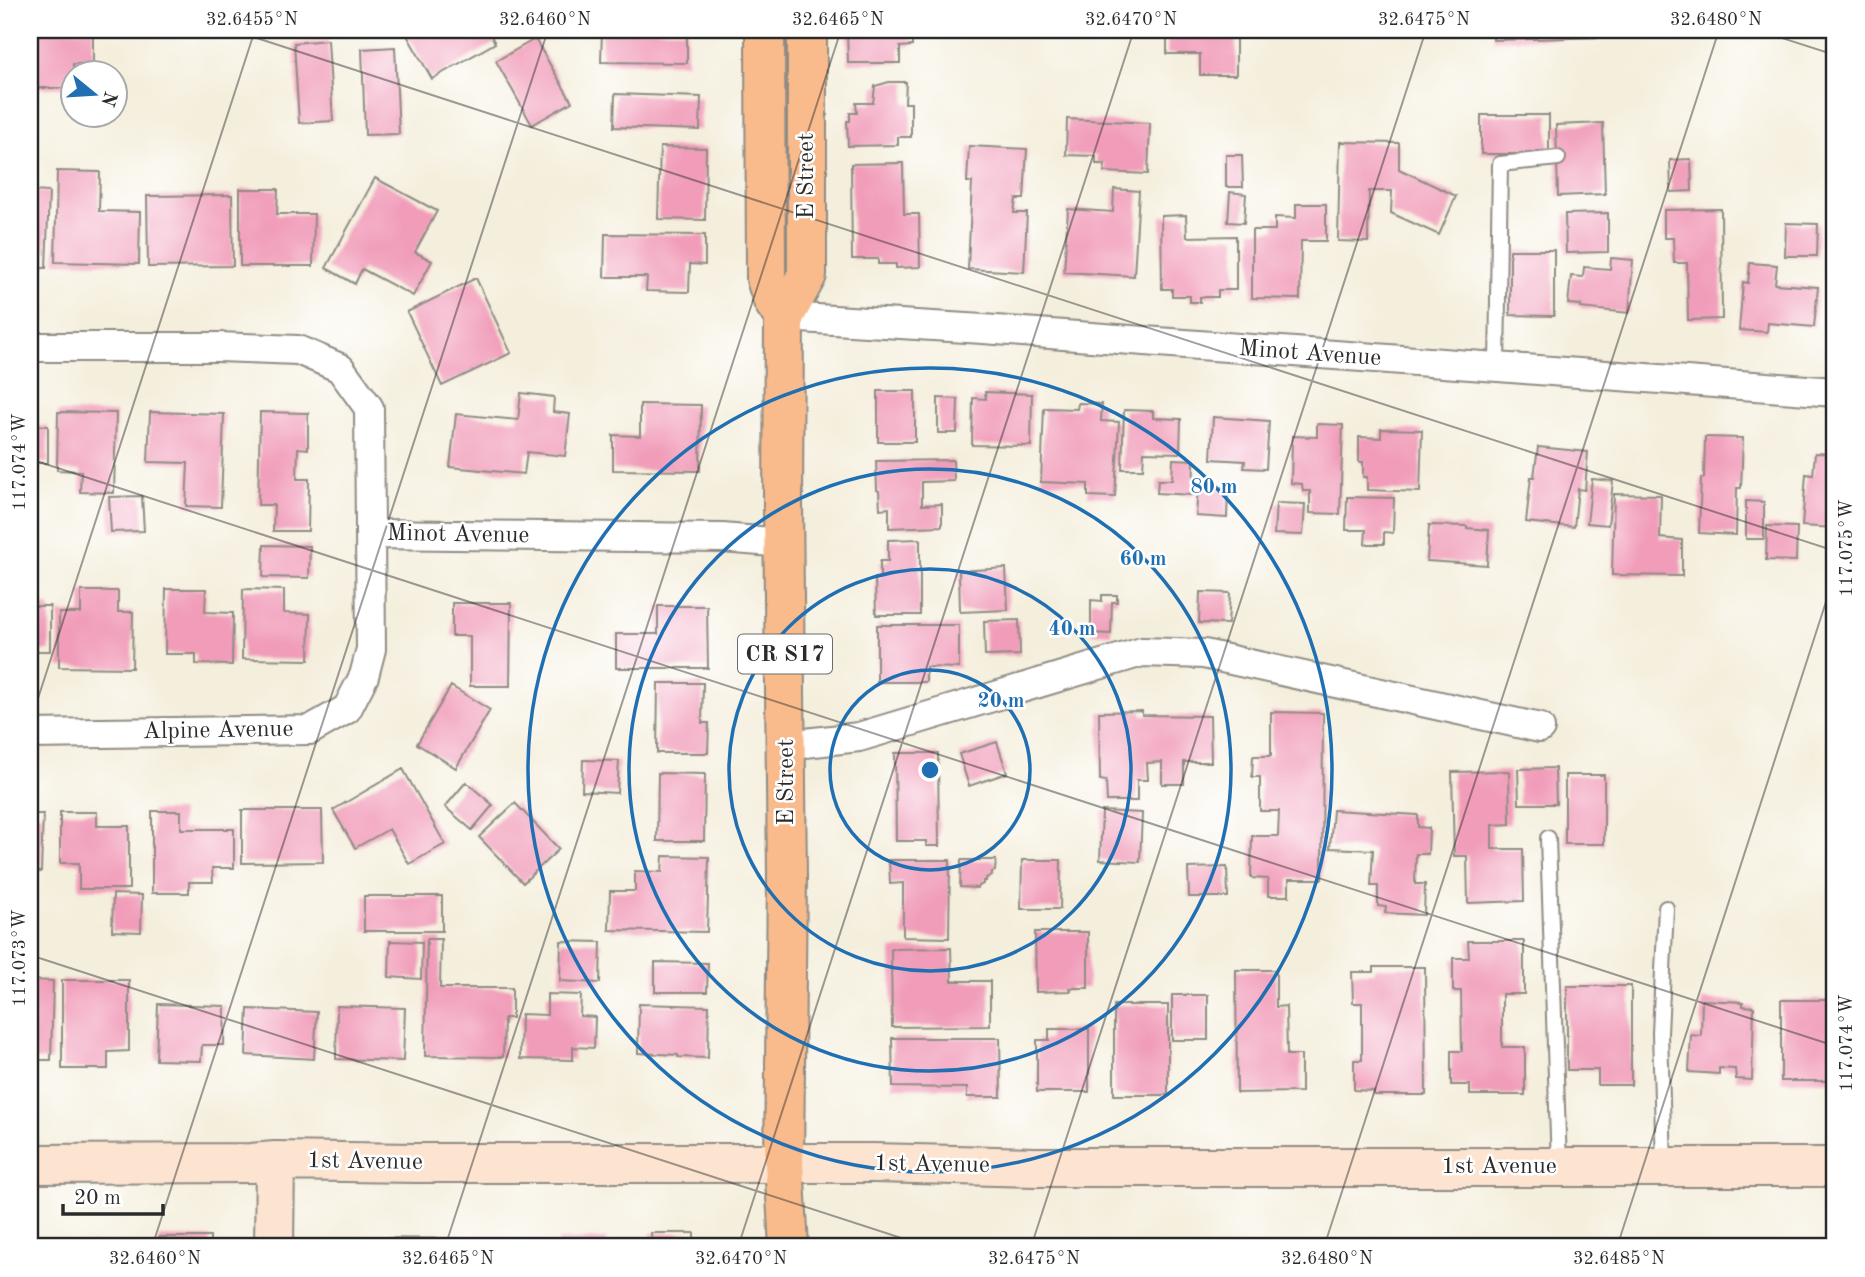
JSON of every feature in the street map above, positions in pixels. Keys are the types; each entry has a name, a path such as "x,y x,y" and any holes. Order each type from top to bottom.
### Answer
{"main road":[{"name":"E Street","path":"765,30 766,279 773,301 784,317"},
{"name":"E Street","path":"789,1247 784,1163 787,745 784,317 807,275 807,30"}],"street":[{"name":"Minot Avenue","path":"784,317 982,329 1835,392"},
{"name":"Minot Avenue","path":"30,347 218,347 298,350 340,368 369,408 370,534 722,538 784,543"},
{"name":"Alpine Avenue","path":"30,734 310,730 346,709 364,677 371,649 370,534"},
{"path":"787,745 859,737 1142,652 1204,654 1540,728"},
{"path":"274,1247 275,1161"},
{"name":"1st Avenue","path":"30,1164 275,1161 874,1163 1035,1167 1835,1167"}],"lane":[{"path":"1497,368 1500,164 1558,158"},
{"path":"1548,838 1559,1167"},
{"path":"1664,1167 1660,1033 1666,908"}],"building":[{"path":"30,30 93,30 93,60 60,60 60,88 30,88"},
{"path":"404,30 488,30 495,43 432,79"},
{"path":"602,30 687,30 687,63 601,62"},
{"path":"847,30 912,30 912,46 900,47 900,63 848,63"},
{"path":"961,30 1040,30 1040,36 961,36"},
{"path":"1167,30 1236,30 1236,75 1200,75 1200,54 1167,54"},
{"path":"1493,30 1604,30 1604,37 1493,40"},
{"path":"535,39 572,102 532,125 496,61"},
{"path":"328,40 333,121 299,123 294,43"},
{"path":"395,47 399,134 365,135 362,49"},
{"path":"889,82 906,82 905,103 911,103 911,137 898,137 898,145 848,146 847,121 850,121 850,113 857,113 856,103 873,103 875,86"},
{"path":"615,94 701,97 700,130 614,127"},
{"path":"1481,115 1549,115 1549,154 1481,154"},
{"path":"1067,119 1150,123 1148,174 1104,172 1105,164 1096,164 1096,156 1066,155"},
{"path":"1603,123 1605,194 1558,196 1556,125"},
{"path":"1340,142 1399,143 1399,169 1456,196 1439,235 1391,213 1392,191 1369,191 1368,242 1338,241"},
{"path":"969,146 1027,149 1024,199 1016,199 1014,213 1027,213 1024,272 968,269 972,182 967,182"},
{"path":"660,147 706,148 705,220 658,219"},
{"path":"1226,155 1242,155 1243,187 1226,187"},
{"path":"1691,159 1692,191 1671,192 1670,160"},
{"path":"903,163 904,214 919,214 920,267 896,268 896,264 878,264 878,259 852,259 851,164"},
{"path":"57,171 100,172 99,211 140,212 139,264 55,262"},
{"path":"375,178 437,211 415,252 432,261 413,296 362,269 355,284 326,268"},
{"path":"240,189 278,189 277,214 314,214 313,266 240,266"},
{"path":"1114,189 1139,191 1134,276 1064,272 1068,209 1113,212"},
{"path":"30,191 49,192 46,268 30,268"},
{"path":"1230,192 1246,194 1244,223 1228,222"},
{"path":"232,195 233,266 148,267 147,196"},
{"path":"1296,204 1326,204 1326,241 1301,241 1300,299 1252,298 1252,230 1275,230 1275,217 1296,218"},
{"path":"1721,209 1722,319 1688,320 1687,263 1674,263 1673,238 1664,238 1664,210"},
{"path":"1608,213 1608,252 1566,253 1565,214"},
{"path":"1186,215 1187,237 1236,236 1236,290 1218,290 1218,297 1200,297 1200,302 1190,302 1190,296 1172,296 1172,289 1162,289 1161,216"},
{"path":"1786,223 1818,224 1817,256 1785,256"},
{"path":"605,234 705,235 705,265 690,264 689,292 646,291 647,277 604,277"},
{"path":"1510,250 1554,250 1554,316 1510,315"},
{"path":"1611,258 1633,260 1629,313 1580,308 1581,305 1568,304 1571,276 1583,277 1584,267 1610,269"},
{"path":"1750,263 1777,265 1775,284 1818,287 1814,327 1768,323 1767,332 1739,330 1743,282 1748,283"},
{"path":"476,278 511,353 442,386 407,312"},
{"path":"878,391 915,391 915,442 878,442"},
{"path":"985,392 1032,394 1031,446 972,445 973,398 986,399"},
{"path":"521,393 554,397 553,412 570,414 565,456 527,452 524,474 450,467 456,414 518,420"},
{"path":"938,398 958,399 957,433 938,433"},
{"path":"1078,403 1102,404 1101,421 1119,422 1115,497 1088,496 1088,484 1041,482 1044,408 1077,409"},
{"path":"640,404 701,405 700,471 613,470 613,435 640,436"},
{"path":"1124,410 1153,411 1153,418 1181,419 1180,453 1144,452 1143,469 1122,469"},
{"path":"58,412 116,413 114,493 80,492 81,471 57,470"},
{"path":"150,412 224,414 221,507 186,506 188,463 148,462"},
{"path":"260,412 308,413 308,449 298,448 297,479 309,479 308,531 273,531 274,505 258,505"},
{"path":"1213,417 1269,421 1266,469 1244,468 1245,461 1211,459"},
{"path":"1317,424 1343,425 1340,514 1310,513 1310,491 1303,491 1302,484 1291,483 1292,436 1317,437"},
{"path":"30,425 48,426 48,463 30,463"},
{"path":"1381,429 1422,430 1420,492 1367,490 1367,477 1363,477 1363,462 1359,462 1359,437 1381,438"},
{"path":"1705,437 1743,438 1741,488 1737,488 1736,535 1699,533"},
{"path":"1538,447 1588,452 1585,490 1578,489 1574,527 1526,522 1531,477 1534,477"},
{"path":"1815,453 1835,454 1835,528 1802,526 1806,474 1813,475"},
{"path":"1173,459 1194,460 1193,495 1157,493 1158,480 1172,480"},
{"path":"953,460 954,481 922,482 922,505 942,504 942,526 889,528 889,508 880,509 876,461"},
{"path":"1592,479 1613,481 1608,525 1587,523"},
{"path":"1198,486 1228,488 1227,518 1196,516"},
{"path":"1614,494 1661,495 1660,538 1682,540 1682,576 1612,575"},
{"path":"142,496 144,531 111,532 109,497"},
{"path":"1347,497 1394,498 1393,533 1384,532 1384,544 1365,544 1366,530 1346,530"},
{"path":"1746,501 1764,502 1764,539 1746,539"},
{"path":"1276,503 1305,504 1303,535 1274,534"},
{"path":"1429,525 1467,526 1489,530 1487,565 1427,561"},
{"path":"1767,526 1797,527 1796,561 1766,560"},
{"path":"920,539 920,615 876,615 875,578 880,578 880,561 888,561 888,540"},
{"path":"264,545 310,546 309,578 263,577"},
{"path":"1006,568 1008,610 960,612 959,571"},
{"path":"166,589 206,589 205,612 233,613 232,665 196,664 196,654 165,654"},
{"path":"243,589 284,590 284,613 310,614 309,660 242,659"},
{"path":"81,591 118,591 118,612 133,612 132,668 59,667 59,613 81,613"},
{"path":"1200,592 1230,593 1228,624 1199,623"},
{"path":"1102,595 1117,595 1117,602 1112,602 1111,634 1091,633 1091,600 1102,601"},
{"path":"452,603 511,603 510,686 470,686 470,636 452,636"},
{"path":"30,606 50,606 50,651 30,651"},
{"path":"658,606 707,606 708,668 616,668 616,634 658,634"},
{"path":"1019,620 1020,655 985,656 984,621"},
{"path":"877,625 959,625 959,668 926,667 926,682 877,682"},
{"path":"658,683 703,683 702,723 709,723 708,753 657,753"},
{"path":"451,686 490,710 456,768 417,744"},
{"path":"1142,711 1142,715 1210,716 1211,762 1184,762 1184,784 1162,784 1162,762 1147,763 1148,780 1137,780 1137,801 1107,801 1106,781 1100,780 1099,712"},
{"path":"1271,712 1323,713 1322,879 1289,879 1289,896 1268,896 1268,879 1251,878 1252,836 1278,836 1279,811 1260,811 1260,777 1252,777 1253,756 1271,756"},
{"path":"997,742 1007,773 969,786 959,754"},
{"path":"895,753 938,753 939,846 926,846 926,841 896,841"},
{"path":"583,760 619,761 617,793 582,791"},
{"path":"1555,768 1556,804 1519,804 1518,769"},
{"path":"403,769 445,844 409,864 389,829 355,848 333,810"},
{"path":"1509,771 1510,824 1492,825 1492,849 1523,849 1524,901 1468,903 1467,856 1454,856 1452,772"},
{"path":"658,773 705,774 704,841 657,841"},
{"path":"1565,775 1604,775 1604,844 1565,844"},
{"path":"466,782 493,805 472,830 445,807"},
{"path":"515,803 559,849 523,883 479,837"},
{"path":"242,810 322,810 323,862 242,863"},
{"path":"1333,810 1418,815 1418,827 1429,828 1428,854 1416,854 1415,884 1425,884 1424,915 1385,913 1386,907 1378,906 1378,886 1371,886 1373,850 1330,848"},
{"path":"152,811 181,811 181,829 234,829 234,868 212,868 213,882 189,882 189,893 152,893"},
{"path":"1102,811 1142,813 1140,862 1100,860"},
{"path":"60,812 97,812 97,826 129,826 129,889 79,889 79,863 60,863"},
{"path":"30,814 43,814 41,872 30,871"},
{"path":"663,856 709,857 707,932 609,930 610,891 635,891 635,871 662,872"},
{"path":"889,860 950,860 949,938 903,937 903,883 890,884"},
{"path":"961,860 996,860 995,871 978,888 960,887"},
{"path":"1022,860 1061,860 1060,909 1021,909"},
{"path":"1227,867 1228,897 1189,897 1188,868"},
{"path":"113,894 142,895 141,932 112,931"},
{"path":"364,896 442,896 442,931 364,931"},
{"path":"1035,932 1088,932 1088,988 1036,992"},
{"path":"427,939 441,939 440,988 512,988 512,1018 504,1018 503,1057 425,1056"},
{"path":"390,941 422,942 421,979 389,977"},
{"path":"561,941 601,942 600,983 560,981"},
{"path":"1468,941 1524,941 1524,994 1502,994 1502,1047 1525,1047 1525,1095 1470,1095 1470,1085 1451,1085 1451,1051 1462,1051 1461,991 1453,991 1453,958 1469,958"},
{"path":"951,948 952,981 990,981 990,1026 892,1027 891,949"},
{"path":"655,962 708,963 707,992 655,992"},
{"path":"1374,967 1425,967 1426,1095 1374,1095 1374,1091 1354,1090 1354,1060 1362,1060 1362,1003 1353,1003 1352,972 1374,972"},
{"path":"1236,970 1276,970 1276,1007 1286,1006 1287,1055 1301,1055 1301,1092 1237,1093"},
{"path":"30,980 53,981 51,1060 30,1060"},
{"path":"62,980 129,980 129,1051 108,1052 108,1069 62,1069"},
{"path":"1567,986 1631,986 1631,1085 1598,1085 1598,1070 1567,1070"},
{"path":"547,994 581,995 580,1016 595,1017 594,1048 573,1047 573,1060 520,1059 521,1014 547,1015"},
{"path":"1172,995 1208,995 1208,1040 1172,1040"},
{"path":"1702,1000 1743,1002 1743,1006 1754,1007 1752,1080 1736,1079 1735,1069 1719,1068 1719,1074 1689,1072 1691,1035 1701,1036"},
{"path":"1781,1000 1835,1000 1835,1081 1781,1081"},
{"path":"158,1004 225,1006 224,1045 202,1045 201,1061 156,1060"},
{"path":"639,1004 709,1006 708,1058 638,1053"},
{"path":"1114,1005 1168,1005 1168,1095 1114,1095"},
{"path":"337,1006 405,1008 403,1061 336,1059"},
{"path":"248,1009 317,1012 314,1059 246,1055"},
{"path":"1049,1029 1089,1029 1089,1092 1037,1092 1037,1040 1049,1040"},
{"path":"892,1038 1000,1038 1001,1097 967,1097 967,1088 893,1087"},
{"path":"651,1233 694,1233 694,1247 652,1247"},
{"path":"159,1237 210,1237 210,1247 159,1247"},
{"path":"358,1238 480,1239 480,1247 358,1247"},
{"path":"607,1239 607,1247 558,1247 558,1240"},
{"path":"56,1243 121,1243 121,1247 56,1247"}]}
